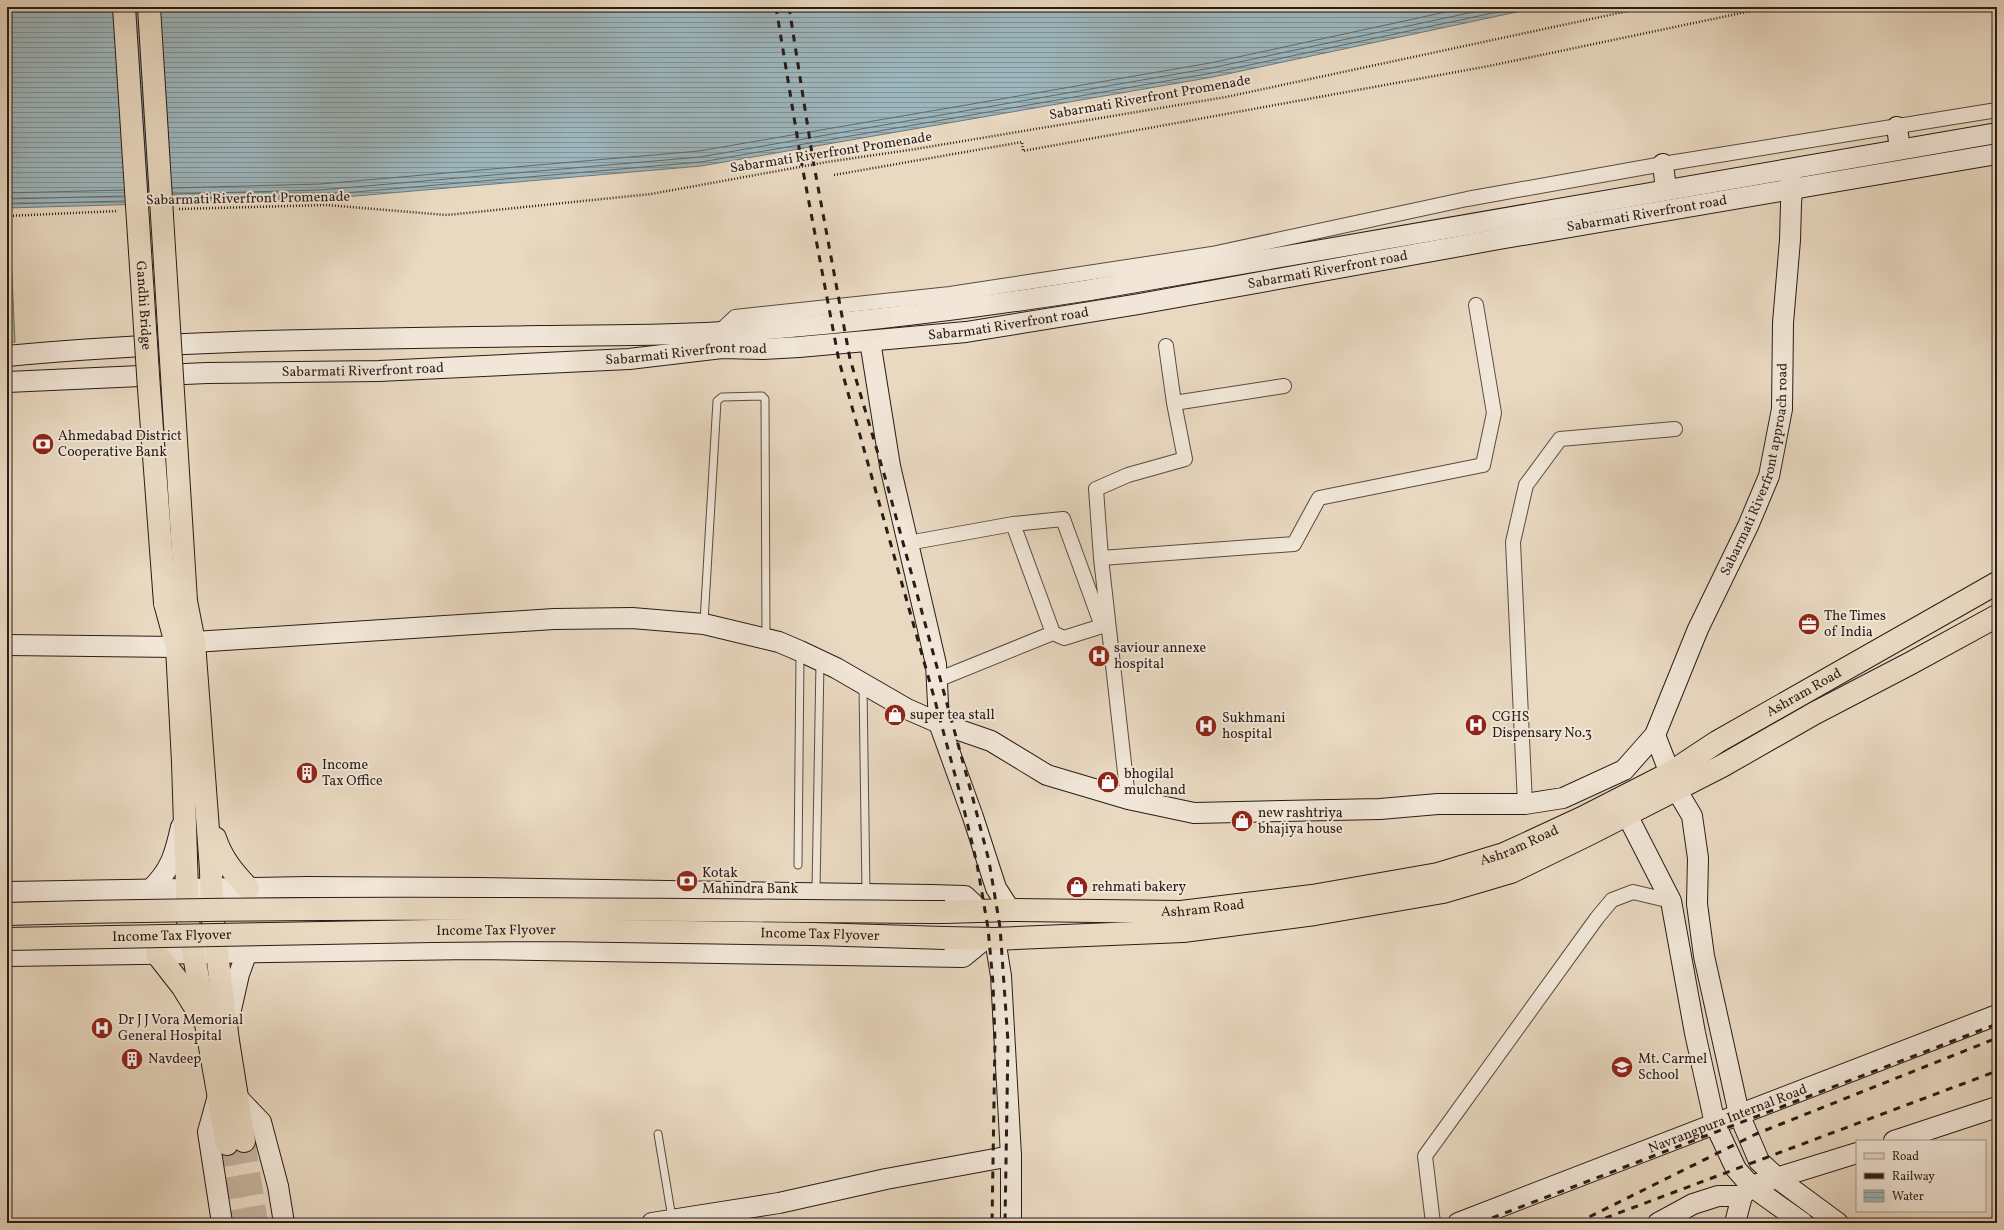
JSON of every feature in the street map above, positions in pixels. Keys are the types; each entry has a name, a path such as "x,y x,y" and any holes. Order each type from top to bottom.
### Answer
{"main road":[{"name":"Gandhi Bridge","path":"124,7 148,373 176,602"},
{"name":"Gandhi Bridge","path":"149,7 176,602"},
{"path":"1897,127 1900,149"},
{"name":"Sabarmati Riverfront road","path":"7,356 68,350 234,341 719,332 862,321 947,312 1090,290 1997,133"},
{"name":"Sabarmati Riverfront road","path":"7,382 207,373 379,371 629,359 722,348 763,349 966,332 1087,313 1491,240 1997,154"},
{"path":"1663,164 1666,190"},
{"name":"Sabarmati Riverfront approach road","path":"7,645 186,644 554,619 632,618 704,624 779,642 820,661 907,709 939,723 991,741 1048,775 1128,799 1200,813 1380,809 1438,804 1525,804 1563,798 1624,770 1655,735 1698,629 1748,526 1769,476 1782,409 1783,323 1790,240 1792,189 1789,170"},
{"path":"870,341 890,466 936,664 939,723 973,817 996,888 1010,910"},
{"name":"Ashram Road","path":"1673,781 1718,742 1997,583"},
{"path":"176,602 186,644 207,812 212,913 216,952 217,1028 236,1143"},
{"name":"Ashram Road","path":"990,939 1183,931 1315,914 1443,892 1511,872 1621,808 1673,781 1722,766 1815,713 1911,664 1997,616"},
{"path":"186,644 183,762 188,922 192,953 217,1028"},
{"path":"1655,735 1673,781 1692,816 1698,858 1697,904 1704,956 1739,1114 1759,1161 1777,1178 1838,1223"},
{"path":"1606,779 1671,902 1695,1033 1715,1124 1746,1191 1799,1220"},
{"name":"Ashram Road","path":"982,912 1010,910 1181,912 1312,896 1438,874 1504,854 1621,808"},
{"path":"207,812 220,854 226,864 248,888"},
{"path":"150,890 165,874 170,866 176,852 184,816"},
{"path":"7,892 248,888 480,888 965,896 982,912"},
{"name":"Income Tax Flyover","path":"7,914 426,908 982,912"},
{"name":"Income Tax Flyover","path":"7,939 432,930 551,930 813,934 990,939"},
{"path":"7,956 472,949 963,957 990,939 1001,976 1011,1156 1011,1223"},
{"path":"217,1028 239,974 246,952"},
{"path":"157,954 217,1028"},
{"name":"Navrangpura Internal Road","path":"1458,1223 1997,1015"},
{"path":"222,1223 208,1132 228,1097"},
{"path":"228,1097 261,1122 278,1186 284,1223"},
{"path":"1897,1140 1997,1107"},
{"path":"1658,1223 1693,1204 1718,1196 1746,1191 1777,1178 1856,1153"},
{"path":"652,1223 672,1220 705,1219 886,1179 1011,1156"},
{"path":"1735,1223 1746,1191"}],"street":[{"path":"719,332 735,317 950,294 1212,254 1467,199 1663,164 1997,110"},
{"path":"1101,558 1294,544 1318,498 1483,465 1494,413 1476,305"},
{"path":"1128,799 1101,558 1096,489 1128,475 1185,460 1174,403 1166,346"},
{"path":"1174,403 1284,386"},
{"path":"1525,804 1513,542 1526,484 1560,438 1675,429"},
{"path":"908,543 1013,524 1064,519 1102,626 1064,638 1053,633 1013,524"},
{"path":"937,680 1053,633"},
{"path":"1433,1223 1425,1156 1597,918 1612,900 1633,892 1671,902"}],"lane":[{"path":"704,624 717,401 722,397 762,396 765,399 766,639"},
{"path":"798,865 800,651"},
{"path":"816,893 820,661"},
{"path":"863,684 866,894"},
{"path":"658,1134 672,1220"}],"path":[{"name":"Sabarmati Riverfront Promenade","path":"171,210 328,205 447,215 651,194 828,162 916,149 1226,97 1647,7"},
{"path":"834,175 1022,142 1023,151 1489,66 1770,7"},
{"path":"7,216 125,211"}],"green space":[{"path":"7,236 10,236 15,342 7,343"}],"water":[{"path":"7,7 1540,7 1213,77 701,166 321,199 7,208"}],"tunnel":[{"path":"244,1141 257,1223"},
{"path":"227,1144 239,1223"}],"railway":[{"path":"776,7 801,160 839,361 934,697 977,864 988,928 993,983 995,1041 992,1223"},
{"path":"789,7 813,160 850,359 887,484 989,861 1000,927 1008,1042 1005,1223"},
{"path":"1479,1223 1997,1024"},
{"path":"1577,1223 1756,1134 1997,1038"},
{"path":"1592,1223 1997,1071"}],"place":[{"name":"Ahmedabad District Cooperative Bank","path":"43,444"},
{"name":"The Times of India","path":"1809,624"},
{"name":"saviour annexe hospital","path":"1099,656"},
{"name":"super tea stall","path":"895,715"},
{"name":"CGHS Dispensary No.3","path":"1476,725"},
{"name":"Sukhmani hospital","path":"1206,726"},
{"name":"Income Tax Office","path":"307,773"},
{"name":"bhogilal mulchand","path":"1108,782"},
{"name":"new rashtriya bhajiya house","path":"1242,821"},
{"name":"Kotak Mahindra Bank","path":"687,881"},
{"name":"rehmati bakery","path":"1077,887"},
{"name":"Dr J J Vora Memorial General Hospital","path":"102,1028"},
{"name":"Navdeep","path":"132,1059"},
{"name":"Mt. Carmel School","path":"1622,1067"}]}
